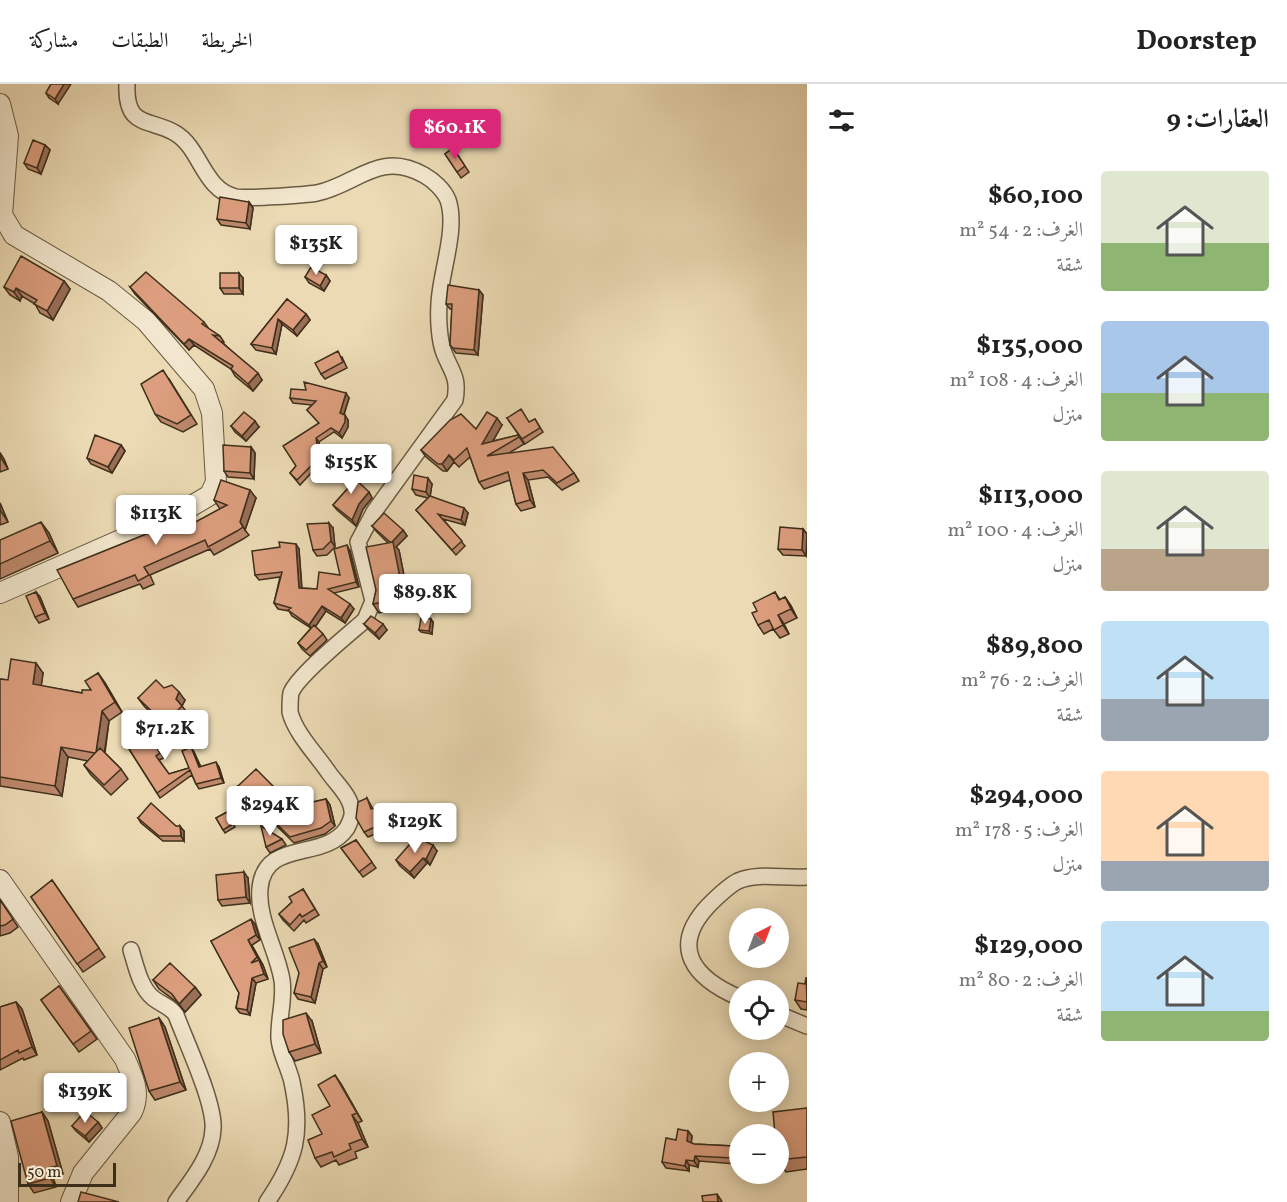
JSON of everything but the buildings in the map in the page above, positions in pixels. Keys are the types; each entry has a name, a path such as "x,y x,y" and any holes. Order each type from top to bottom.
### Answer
{"street":[{"path":"127,84 130,106 138,119 174,132 187,142 207,176 219,188 236,197 317,193 369,169 391,165 414,169 434,180 448,200 450,224 439,306 443,351 458,383 455,400 374,512 358,542 373,601 365,620 302,678 291,693 290,711 298,728 347,798 352,812 349,825 339,838 325,845 277,857 266,869 260,887 261,906 282,980 279,1040 292,1082 297,1146 278,1187 267,1202"},
{"path":"0,104 8,136 2,215 14,235 109,291 146,321 204,389 212,413 216,482 210,495 173,517 0,593"},
{"path":"729,993 714,986 694,966 687,940 697,918 714,899 738,881 755,877 807,878"},
{"path":"0,880 125,1059 137,1087 137,1101 132,1112 83,1173 71,1202"},
{"path":"131,950 144,987 153,998 170,1008 176,1015 211,1111 213,1129 207,1153 176,1202"},
{"path":"789,1019 807,1026"},
{"path":"0,1122 8,1156 8,1202"}]}
